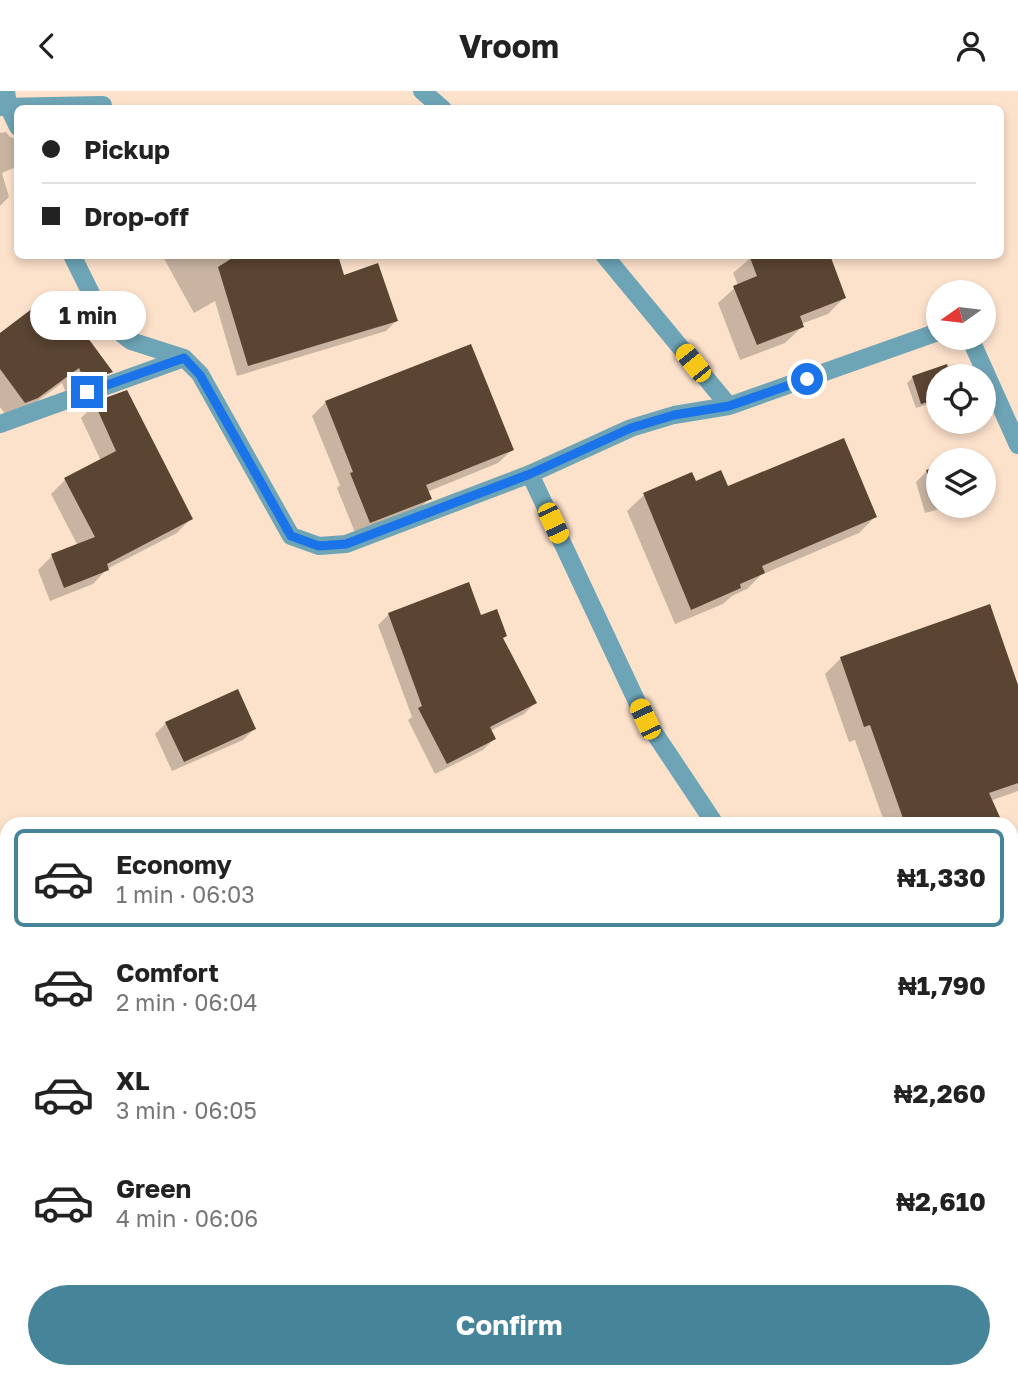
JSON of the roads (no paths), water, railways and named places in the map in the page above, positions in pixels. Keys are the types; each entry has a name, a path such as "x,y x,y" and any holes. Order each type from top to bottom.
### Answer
{"street":[{"path":"422,91 438,105"},
{"path":"14,119 5,101 103,104"},
{"path":"74,259 104,320 131,341 184,358 200,375 291,536 319,546 346,544 530,474 631,428 674,415 729,406 926,337"},
{"path":"607,259 729,406"},
{"path":"975,350 1018,445"},
{"path":"0,424 184,358"},
{"path":"530,474 645,719 710,817"}]}
